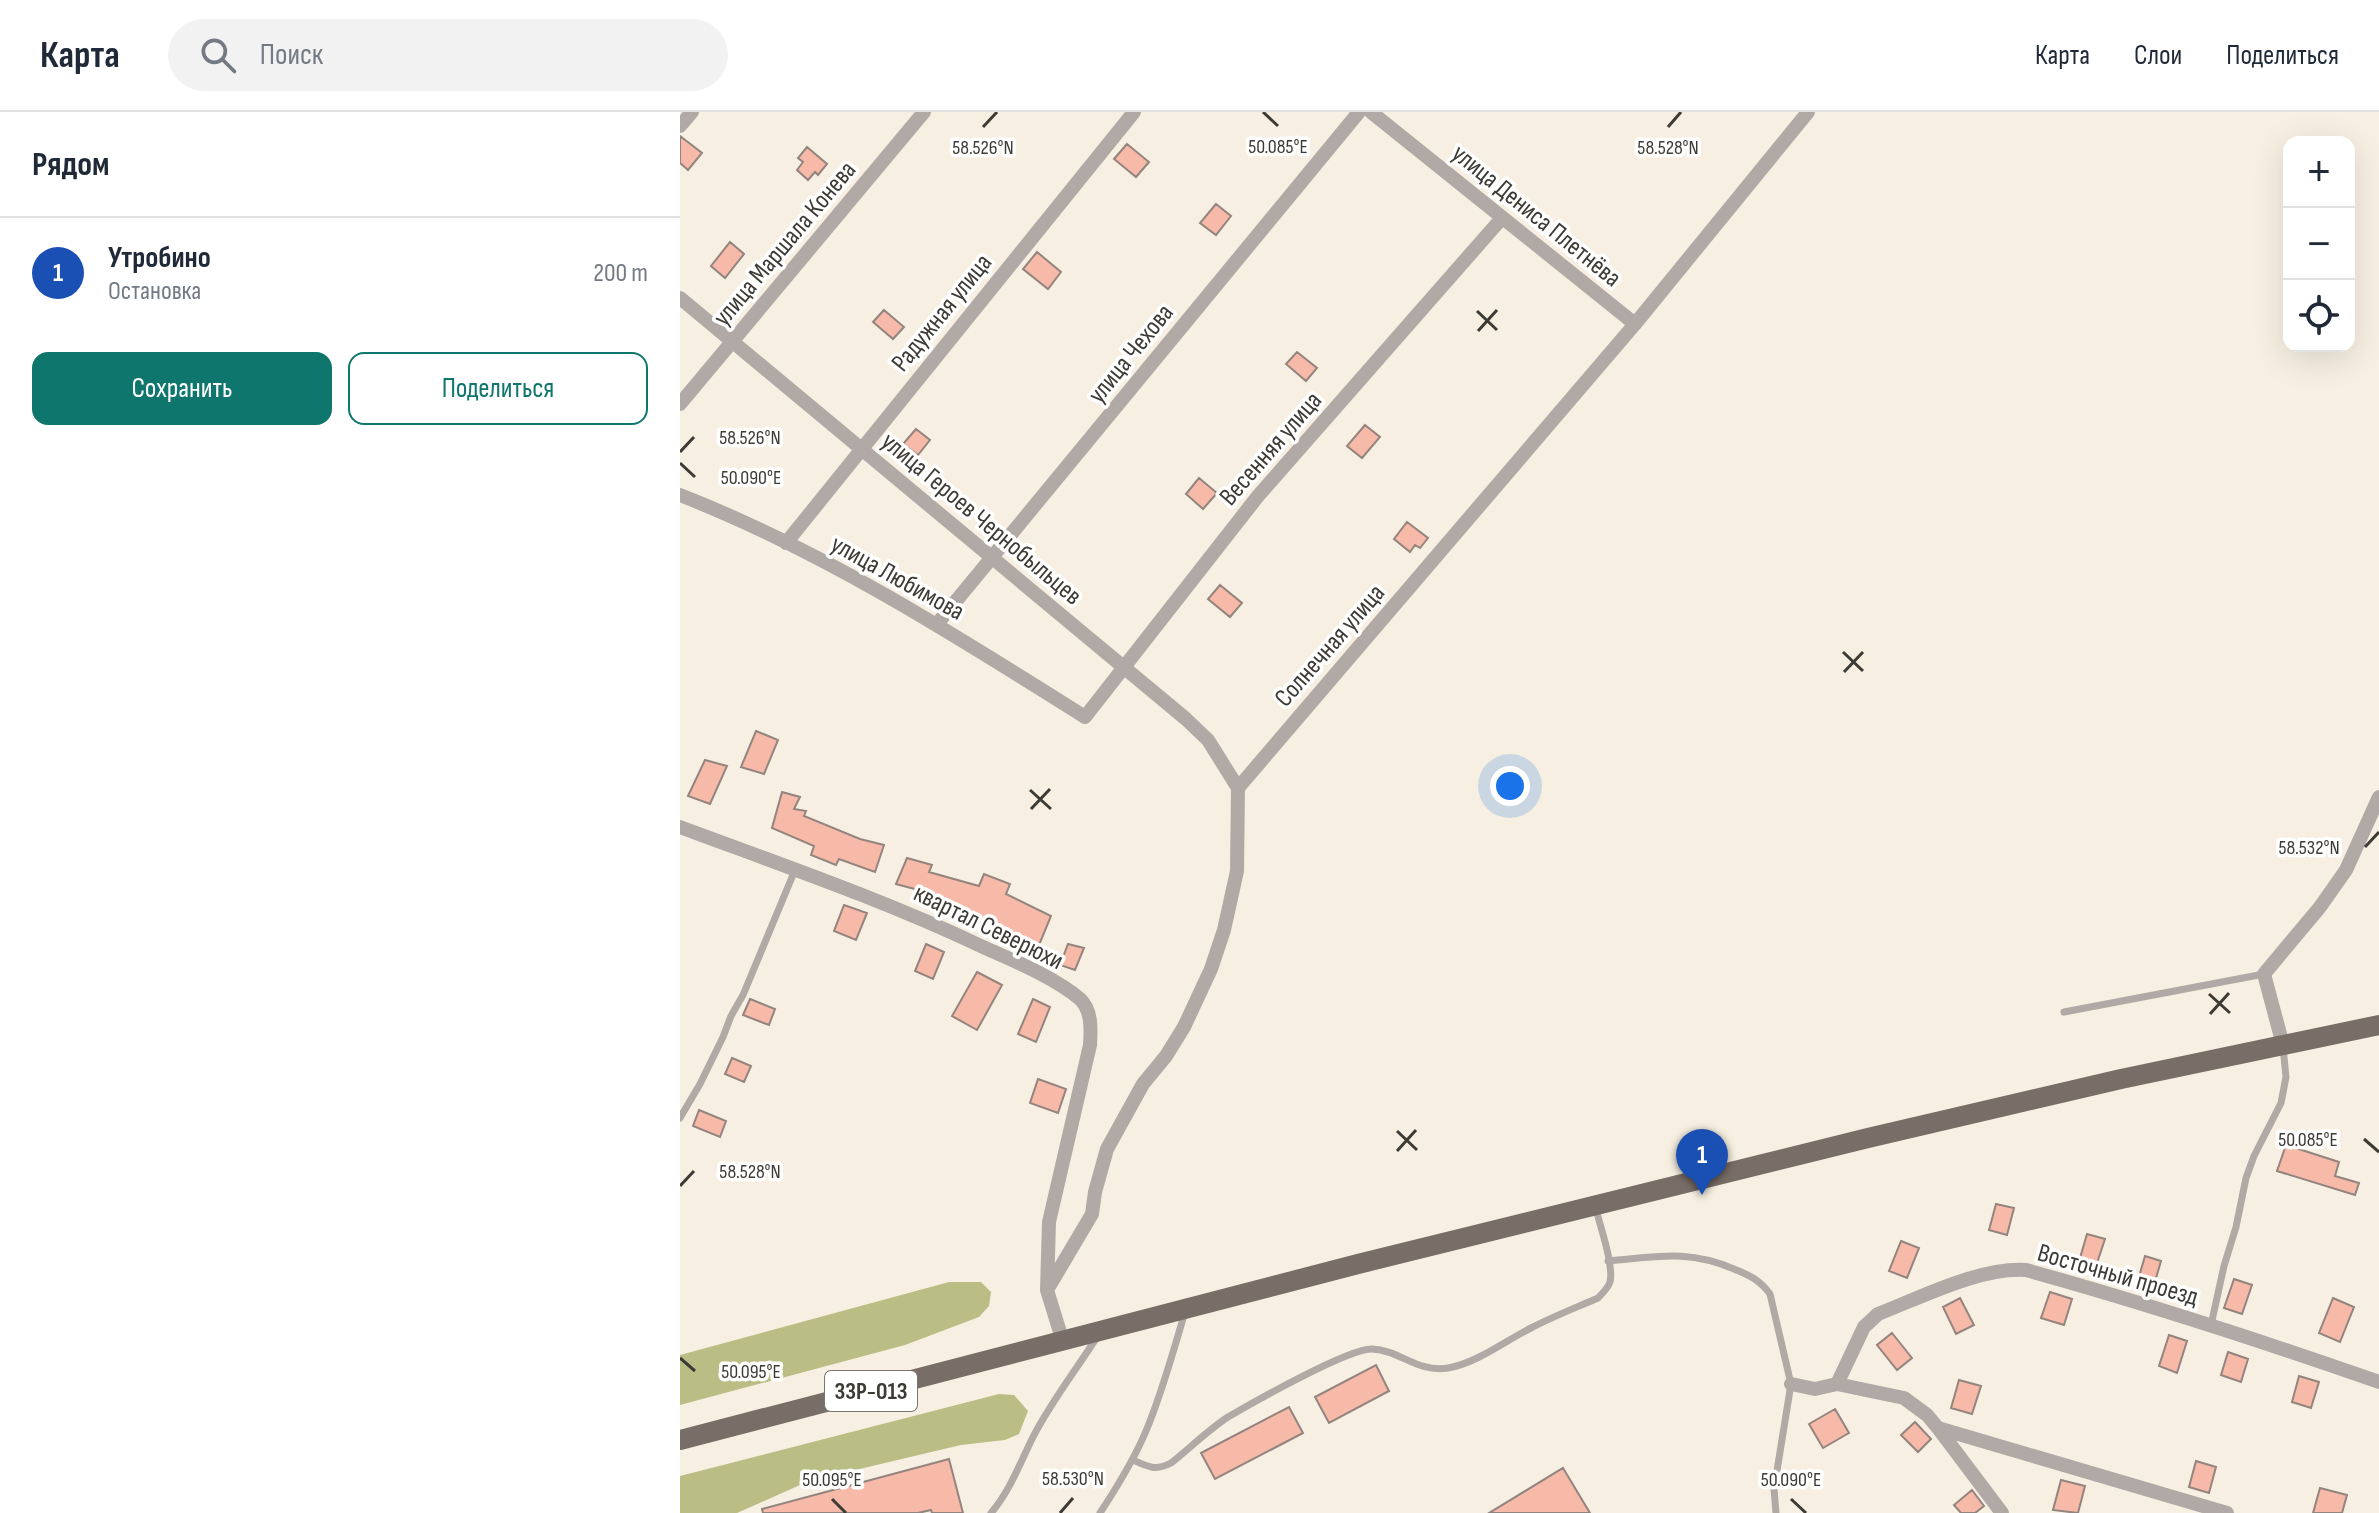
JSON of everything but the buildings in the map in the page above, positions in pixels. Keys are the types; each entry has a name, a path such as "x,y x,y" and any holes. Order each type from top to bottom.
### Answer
{"main road":[{"name":"33Р-013","path":"680,1440 1358,1264 1868,1138 2121,1079 2379,1025"}],"street":[{"path":"680,126 692,112"},
{"name":"улица Маршала Конева","path":"680,404 924,112"},
{"name":"Радужная улица","path":"786,543 1134,112"},
{"name":"улица Чехова","path":"937,624 1359,112"},
{"name":"улица Дениса Плетнёва","path":"1371,112 1635,324"},
{"name":"Солнечная улица","path":"1238,788 1635,324 1808,112"},
{"name":"Весенняя улица","path":"1085,717 1258,496 1502,218"},
{"name":"улица Героев Чернобыльцев","path":"680,298 1125,666 1208,740 1238,788"},
{"name":"улица Любимова","path":"680,495 726,513 786,543 937,624 1085,717"},
{"path":"1047,1290 1092,1214 1107,1149 1143,1084 1184,1027 1211,969 1224,930 1237,871 1238,788"},
{"path":"2283,1045 2264,974 2320,907 2346,870 2379,797"},
{"name":"квартал Северюхи","path":"680,827 914,915 1036,972 1080,1000 1086,1008 1091,1030 1090,1045 1049,1222 1047,1290 1063,1342"},
{"name":"Восточный проезд","path":"1837,1384 1870,1319 1999,1270 2026,1270 2211,1325 2379,1382"},
{"path":"1791,1384 1815,1389 1837,1384 1904,1398 1927,1415 2002,1513"},
{"path":"1938,1428 2227,1513"}],"lane":[{"path":"680,1118 743,995 795,870"},
{"path":"2064,1012 2264,974"},
{"path":"2211,1325 2246,1178 2281,1103 2286,1077 2283,1045"},
{"path":"1133,1460 1151,1469 1161,1469 1228,1417 1360,1350 1373,1349 1393,1354 1429,1369 1448,1368 1465,1363 1533,1326 1598,1298 1611,1280 1595,1207"},
{"path":"1608,1261 1691,1255 1753,1277 1770,1294 1791,1384 1774,1489 1776,1513"},
{"path":"1100,1513 1133,1460 1146,1431 1185,1310"},
{"path":"991,1513 1017,1473 1049,1410 1101,1332"}],"green space":[{"path":"949,1282 981,1282 991,1292 989,1306 979,1317 905,1345 680,1405 680,1355"},
{"path":"999,1394 1014,1395 1028,1411 1019,1434 1005,1440 961,1445 809,1481 737,1513 680,1513 680,1476"}],"place":[{"name":"Утробино","path":"1702,1195"}]}
